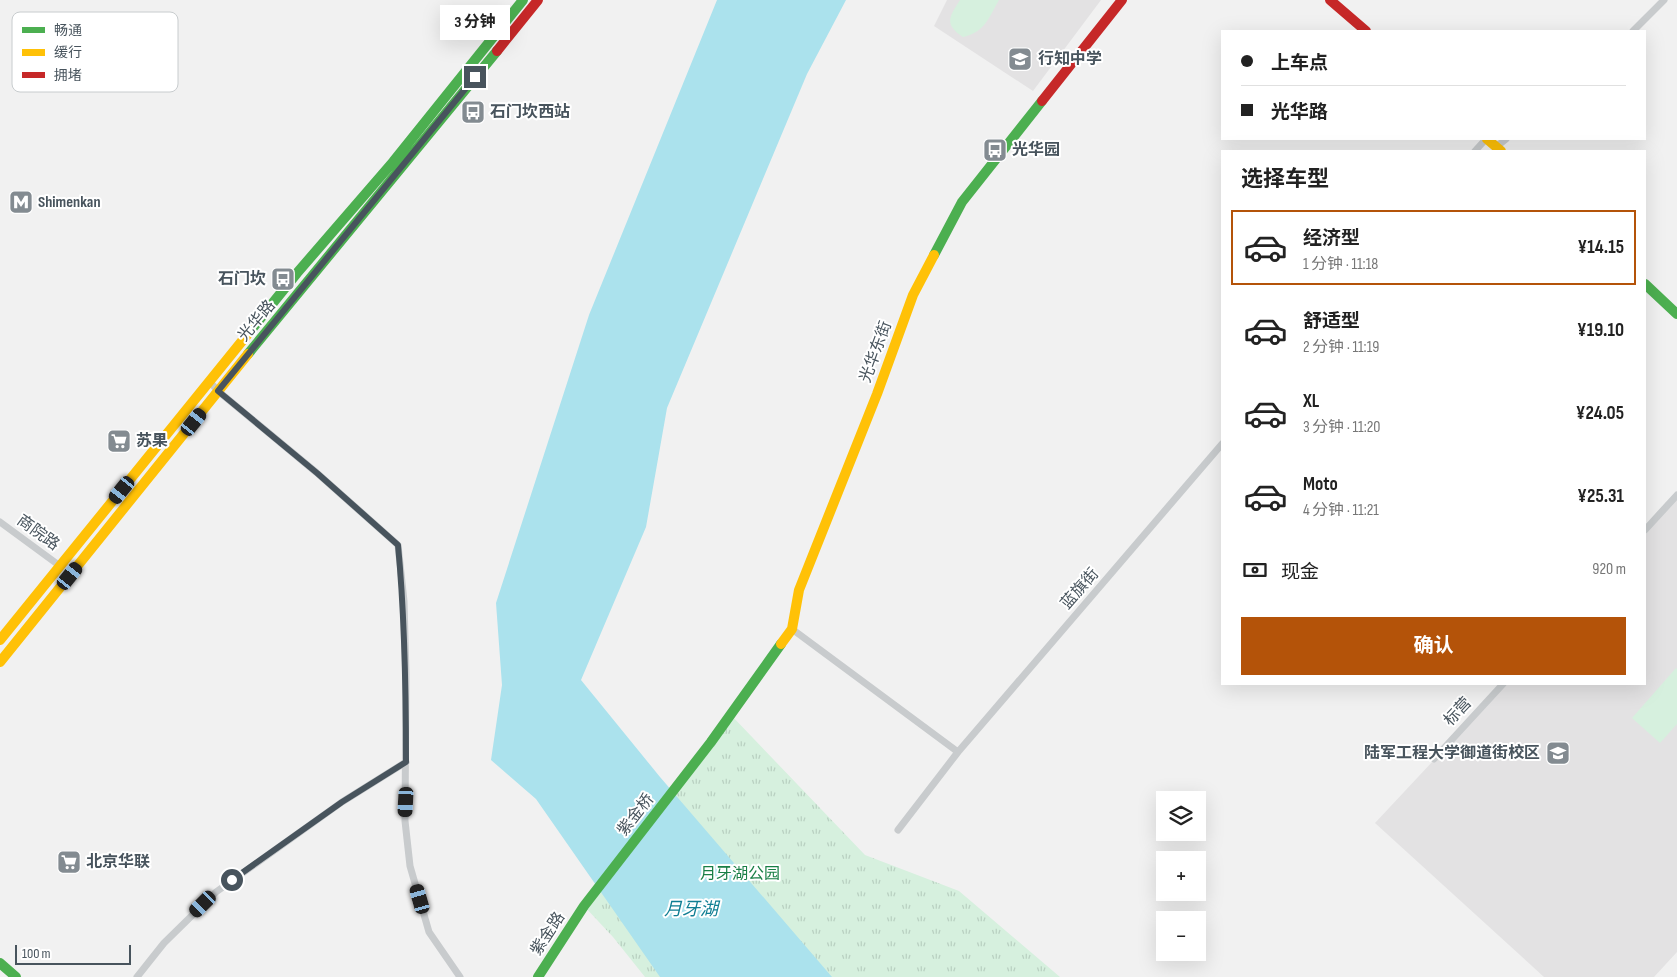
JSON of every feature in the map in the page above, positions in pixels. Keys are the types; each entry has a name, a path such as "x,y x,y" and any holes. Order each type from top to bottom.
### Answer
{"main road":[{"name":"光华路","path":"0,640 297,273 393,162 523,0"},
{"name":"光华路","path":"0,662 218,391 538,0"},
{"name":"光华东街","path":"711,742 792,628 799,590 918,286 962,202 1122,0"},
{"path":"1330,0 1365,30"},
{"path":"1488,140 1499,149"},
{"path":"1646,285 1677,314"},
{"name":"紫金桥","path":"584,906 711,742"},
{"name":"紫金路","path":"538,977 584,906"},
{"path":"0,964 16,977"}],"street":[{"path":"1634,30 1664,0"},
{"path":"1476,150 1486,140"},
{"path":"210,382 218,391 317,473 398,545 404,610 406,674 405,821 410,866 429,932 460,977"},
{"name":"蓝旗街","path":"898,830 958,752 1221,445"},
{"path":"1646,529 1677,495"},
{"name":"商院路","path":"0,522 60,566"},
{"path":"792,628 958,752"},
{"name":"标营","path":"1434,759 1502,685"},
{"path":"137,977 164,943 216,892 342,802 406,762"}],"shaded area":[{"name":"行知中学","path":"947,0 1101,0 1033,91 934,26"},
{"name":"陆军工程大学御道街校区","path":"1677,499 1677,952 1654,977 1544,977 1375,823 1504,685 1646,685 1646,532"}],"green space":[{"path":"960,0 999,0 985,24 976,32 963,37 953,28 950,20"},
{"path":"1676,668 1677,724 1660,743 1632,718"},
{"name":"月牙湖公园","path":"730,714 865,855 959,891 1060,977 645,977 613,937 584,906"}],"water":[{"name":"月牙湖","path":"717,0 846,0 807,74 667,408 646,527 581,680 660,777 832,977 660,977 536,799 491,760 502,685 496,603 589,315"}],"traffic: fast":[{"path":"251,330 297,273 393,162 523,0"},
{"path":"248,354 497,51"},
{"path":"934,255 962,202 1042,101"},
{"path":"1646,285 1677,314"},
{"path":"538,977 584,906 711,742 781,644"},
{"path":"0,963 16,977"}],"traffic: slow":[{"path":"1488,140 1500,150"},
{"path":"781,644 792,629 799,590 877,394 913,295 934,255"},
{"path":"0,640 251,330"},
{"path":"0,662 248,354"}],"traffic: jam":[{"path":"497,51 538,0"},
{"path":"1042,101 1122,0"},
{"path":"1330,0 1365,30"}],"place":[{"name":"行知中学","path":"1020,59"},
{"name":"石门坎西站","path":"473,112"},
{"name":"光华园","path":"995,150"},
{"name":"Shimenkan","path":"21,202"},
{"name":"石门坎","path":"283,279"},
{"name":"苏果","path":"119,441"},
{"name":"陆军工程大学御道街校区","path":"1558,753"},
{"name":"北京华联","path":"69,862"}],"route":[{"path":"232,880 342,802 406,762 404,602 398,545 317,473 218,391 475,77"}]}
